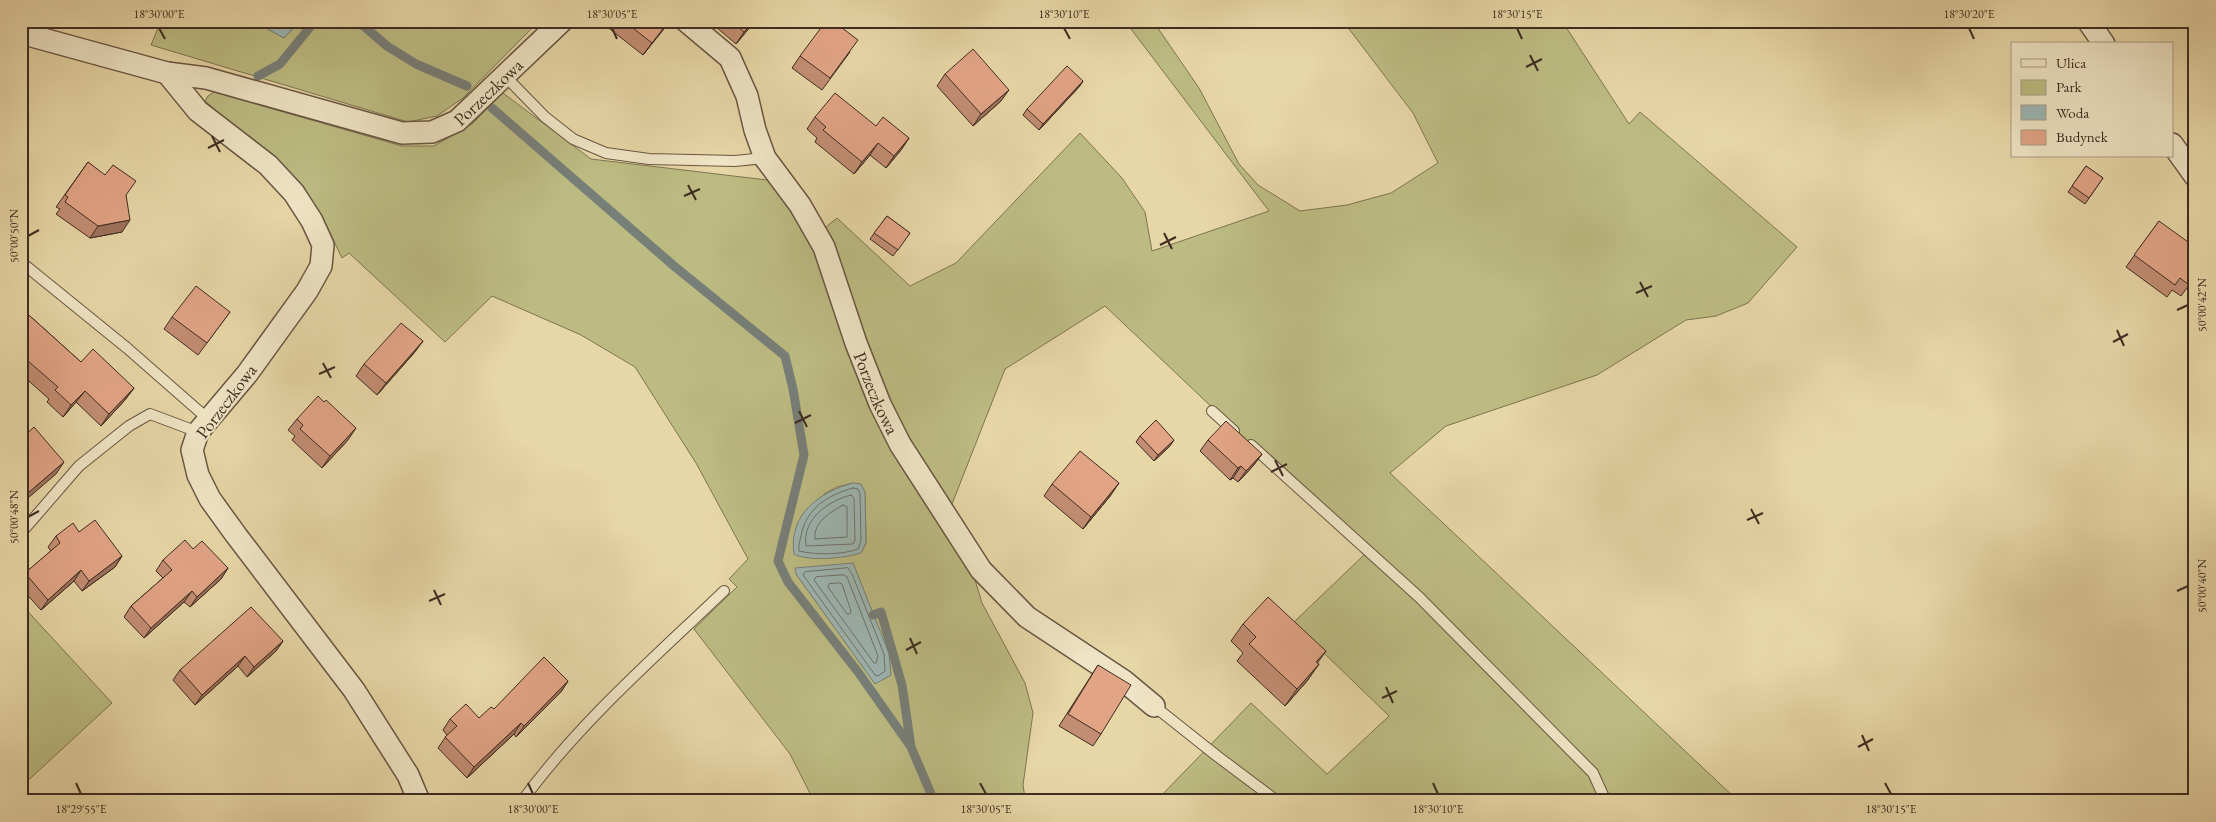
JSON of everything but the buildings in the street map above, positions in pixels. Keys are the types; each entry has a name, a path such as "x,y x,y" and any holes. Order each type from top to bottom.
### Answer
{"street":[{"name":"Porzeczkowa","path":"21,33 167,73 206,78 402,133 432,132 457,121 562,21"},
{"name":"Porzeczkowa","path":"686,21 730,58 747,96 755,130 765,158 800,205 824,247 856,343 880,404 900,444 980,570 1027,617 1124,681 1154,706"},
{"path":"2088,21 2103,42"},
{"name":"Porzeczkowa","path":"167,73 198,111 268,165 294,193 312,220 323,245 321,266 307,291 246,374 203,426 192,450 198,475 210,499 354,690 408,775 419,801"},
{"path":"2174,147 2195,176"}],"lane":[{"path":"505,76 545,117 573,139 606,154 649,159 735,161 765,158"},
{"path":"21,262 127,348 203,426"},
{"path":"1212,411 1419,597 1481,658 1593,773 1603,795 1602,801"},
{"path":"21,532 79,466 129,426 150,414 203,426"},
{"path":"522,801 573,738 724,591"},
{"path":"1154,706 1277,801"}],"green space":[{"path":"161,21 253,21 284,38 300,21 536,21 537,23 463,98 437,116 408,122 151,45"},
{"path":"1125,21 1153,21 1199,88 1239,164 1258,185 1300,211 1347,205 1391,193 1438,163 1413,113 1343,21 1562,21 1629,124 1640,112 1797,247 1748,303 1716,316 1686,320 1597,375 1446,426 1390,473 1736,799 1734,801 1156,801 1251,703 1327,774 1389,716 1293,623 1366,553 1105,306 1005,369 952,504 982,603 1025,683 1033,713 1023,785 1025,798 1028,801 814,801 790,754 694,629 737,587 729,579 748,559 696,463 635,367 581,335 492,296 445,342 349,253 342,258 321,214 290,175 205,101 214,92 402,146 434,146 472,124 503,93 591,159 767,180 794,211 822,230 837,218 910,286 956,263 1080,133 1122,178 1145,212 1152,251 1269,211","holes":["853,483 865,492 866,543 861,553 824,494 837,487","853,563 873,615 875,683 796,574"]},
{"path":"21,604 112,703 21,787"}],"water":[{"path":"253,21 300,21 284,38"},
{"path":"853,483 861,484 865,492 866,543 861,553 817,559 794,554 793,540 796,528 808,507 829,492"},
{"path":"853,563 889,653 891,675 875,684 796,574 795,568"}],"waterway":[{"path":"258,76 280,64 315,21"},
{"path":"358,21 387,46 416,64 467,86"},
{"path":"492,108 674,266 785,356 793,389 804,455 778,561 788,582 858,672 911,747"},
{"path":"873,615 881,612 902,685 911,747 934,801"}]}
